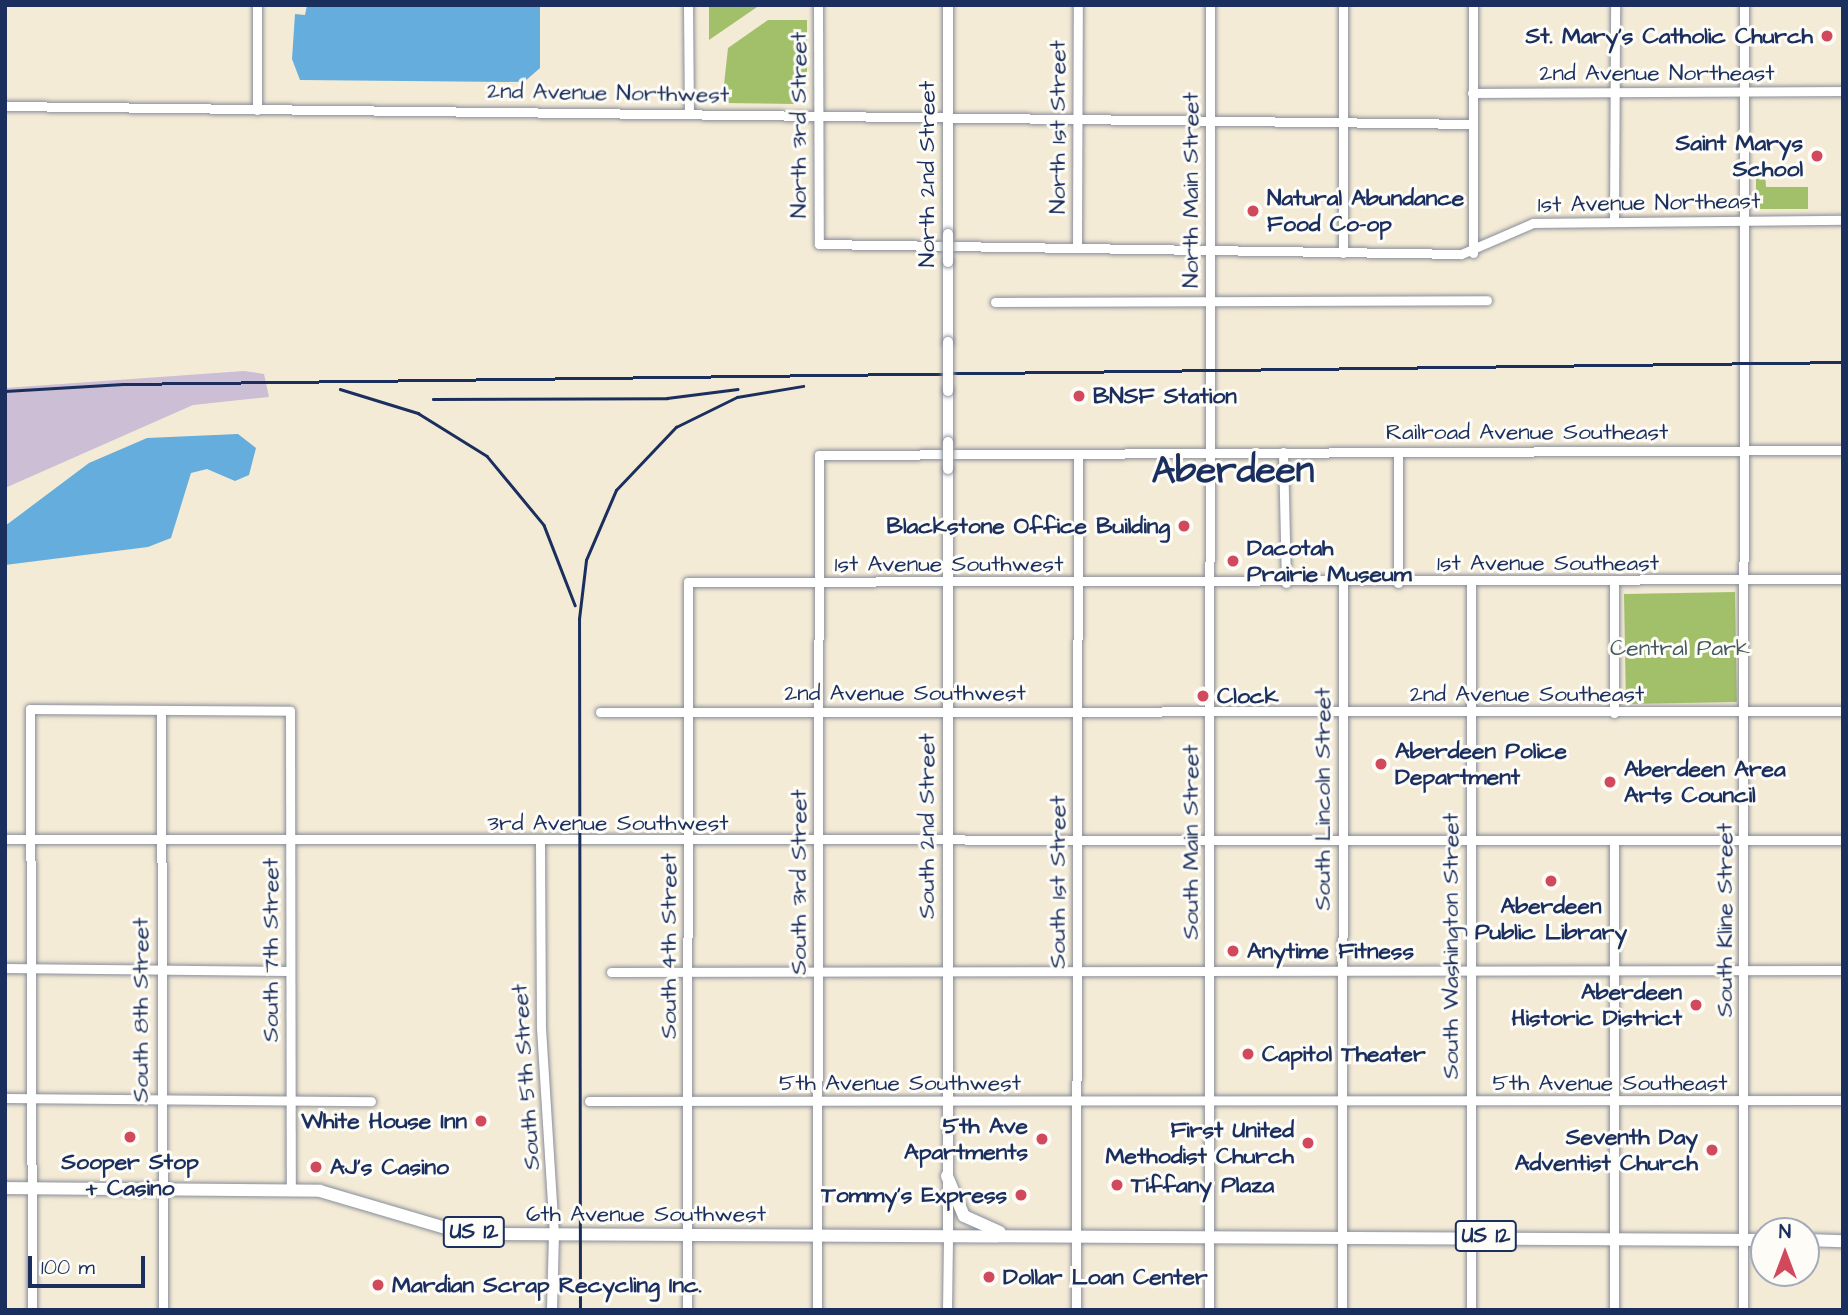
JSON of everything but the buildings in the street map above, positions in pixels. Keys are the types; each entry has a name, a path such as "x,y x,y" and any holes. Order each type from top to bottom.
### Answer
{"highway":[{"path":"947,1176 964,1216 1013,1236"},
{"name":"6th Avenue Southwest","path":"5,1188 290,1189 349,1196 461,1231 554,1235 1209,1236"},
{"name":"US 12","path":"1209,1236 1750,1239"},
{"path":"1820,1240 1843,1241"}],"main road":[{"name":"North 2nd Street","path":"948,5 948,342"},
{"name":"South 2nd Street","path":"948,342 948,1236"},
{"name":"South 5th Street","path":"552,1310 554,1235"}],"street":[{"path":"257,5 257,110"},
{"path":"688,5 689,113"},
{"name":"North 3rd Street","path":"818,5 818,244"},
{"name":"North 1st Street","path":"1077,248 1078,5"},
{"name":"North Main Street","path":"1210,5 1210,374"},
{"path":"1343,5 1343,253"},
{"path":"1473,5 1473,253"},
{"path":"1614,222 1615,5"},
{"name":"South Kline Street","path":"1743,1310 1744,5"},
{"name":"2nd Avenue Northeast","path":"1472,93 1843,91"},
{"name":"2nd Avenue Northwest","path":"5,106 818,114 1211,121"},
{"path":"1211,121 1472,124"},
{"name":"1st Avenue Northeast","path":"818,244 1473,253 1526,224 1843,220"},
{"path":"995,302 1487,300"},
{"name":"South Main Street","path":"1209,1310 1210,374"},
{"name":"Railroad Avenue Southeast","path":"819,455 1843,450"},
{"path":"1283,452 1286,583"},
{"path":"1398,452 1398,583"},
{"name":"South 3rd Street","path":"817,1310 819,455"},
{"name":"South 1st Street","path":"1076,1310 1078,455"},
{"name":"1st Avenue Southeast","path":"1210,583 1843,579"},
{"name":"1st Avenue Southwest","path":"688,582 1210,583"},
{"name":"South 4th Street","path":"687,1310 688,582"},
{"name":"South Washington Street","path":"1471,582 1471,1310"},
{"path":"1614,713 1615,582"},
{"name":"South Lincoln Street","path":"1342,1310 1343,583"},
{"path":"32,1310 30,709 161,710"},
{"name":"South 7th Street","path":"161,710 290,711 290,1189"},
{"name":"South 8th Street","path":"161,710 163,1310"},
{"name":"2nd Avenue Southeast","path":"1210,713 1843,711"},
{"name":"2nd Avenue Southwest","path":"600,712 1210,713"},
{"name":"3rd Avenue Southwest","path":"5,839 688,843 1843,840"},
{"path":"1614,1310 1615,841"},
{"name":"South 5th Street","path":"540,842 541,1028 554,1235"},
{"path":"5,968 290,971"},
{"path":"611,972 1471,973 1843,970"},
{"path":"5,1098 371,1101"},
{"name":"5th Avenue Southeast","path":"1210,1103 1843,1100"},
{"name":"5th Avenue Southwest","path":"589,1101 1210,1103"},
{"name":"South 2nd Street","path":"947,1310 948,1236"}],"shaded area":[{"path":"244,371 264,374 269,397 193,405 5,488 5,388"}],"green space":[{"path":"709,5 760,5 709,40"},
{"path":"768,20 807,20 807,84 794,104 722,103 728,48"},
{"path":"1756,173 1765,173 1766,187 1808,187 1808,209 1756,209"},
{"name":"Central Park","path":"1735,592 1737,702 1626,704 1624,594"}],"water":[{"path":"307,5 540,5 540,68 524,82 300,80 292,59 295,14 305,15"},
{"path":"238,434 256,448 249,475 235,481 207,469 191,473 171,538 148,547 5,565 5,526 89,463 147,438"}],"railway":[{"path":"5,391 123,384 1843,362"},
{"path":"580,1310 579,619 586,560 616,490 676,427 737,397 803,386"},
{"path":"340,389 418,413 487,456 544,525 575,605"},
{"path":"433,399 667,398 737,389"}],"place":[{"name":"St. Mary's Catholic Church","path":"1827,36"},
{"name":"Saint Marys School","path":"1817,156"},
{"name":"Natural Abundance Food Co-op","path":"1253,211"},
{"name":"BNSF Station","path":"1079,396"},
{"name":"Blackstone Office Building","path":"1184,526"},
{"name":"Dacotah Prairie Museum","path":"1233,561"},
{"name":"Clock","path":"1203,696"},
{"name":"Aberdeen Police Department","path":"1381,764"},
{"name":"Aberdeen Area Arts Council","path":"1610,782"},
{"name":"Aberdeen Public Library","path":"1551,881"},
{"name":"Anytime Fitness","path":"1233,951"},
{"name":"Aberdeen Historic District","path":"1696,1005"},
{"name":"Capitol Theater","path":"1248,1054"},
{"name":"White House Inn","path":"481,1121"},
{"name":"Sooper Stop + Casino","path":"130,1137"},
{"name":"5th Ave Apartments","path":"1042,1139"},
{"name":"First United Methodist Church","path":"1308,1143"},
{"name":"Seventh Day Adventist Church","path":"1712,1150"},
{"name":"AJ's Casino","path":"316,1167"},
{"name":"Tiffany Plaza","path":"1117,1185"},
{"name":"Tommy's Express","path":"1021,1195"},
{"name":"Dollar Loan Center","path":"989,1277"},
{"name":"Mardian Scrap Recycling Inc.","path":"378,1285"}],"district":[{"name":"Aberdeen","path":"1233,472"}]}
